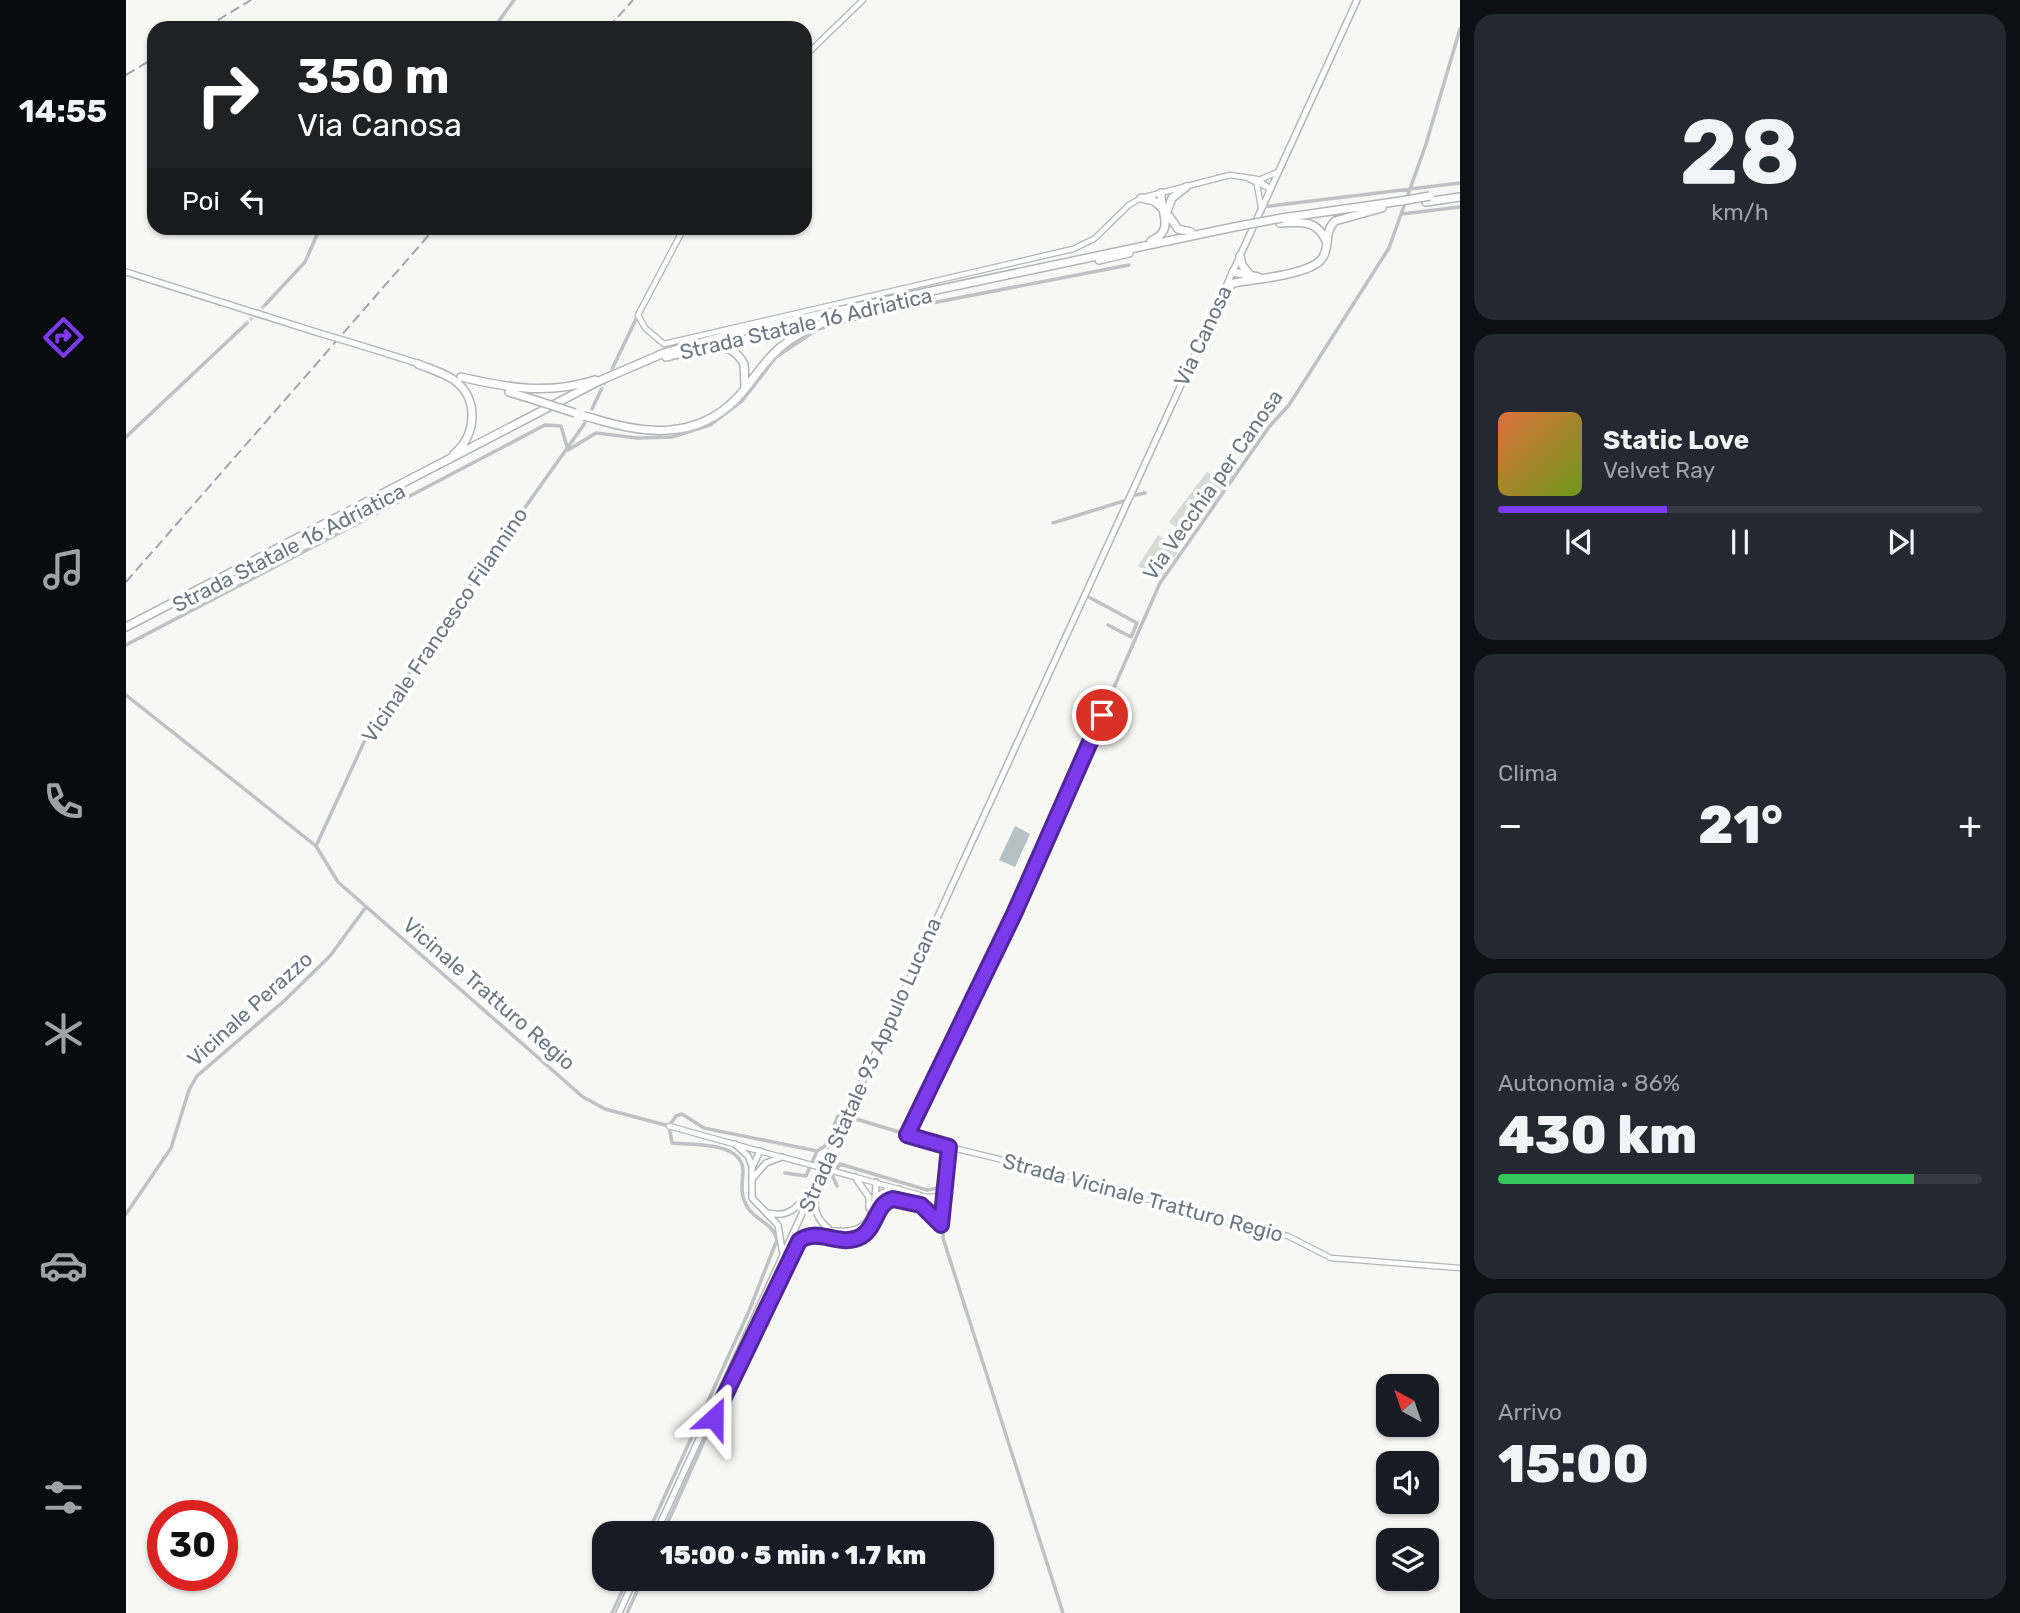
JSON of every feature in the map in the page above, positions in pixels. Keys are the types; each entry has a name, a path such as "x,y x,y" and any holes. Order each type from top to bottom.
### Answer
{"highway":[{"path":"1106,253 1158,238 1167,224 1166,209 1172,198 1186,187"},
{"path":"1161,193 1171,222 1183,232 1220,230"},
{"name":"Strada Statale 16 Adriatica","path":"1281,220 1382,208 1460,194"},
{"path":"1141,198 1154,201 1166,209"},
{"name":"Strada Statale 16 Adriatica","path":"126,629 626,369 712,338 1281,220 1401,204"},
{"path":"1233,272 1259,278 1312,268 1322,259 1329,229 1336,220 1382,208"},
{"path":"1281,220 1310,223 1320,230 1326,243"},
{"name":"Strada Statale 16 Adriatica","path":"126,629 603,385 666,358 739,336 1106,253 1220,230 1233,230"},
{"path":"1240,256 1242,266 1250,277"},
{"path":"1225,289 1250,277"},
{"path":"461,377 587,419 636,430 675,430 712,418 743,390 765,361 796,336 822,322 865,309"},
{"path":"666,358 714,346 728,347 744,364 747,376 743,390"},
{"path":"416,477 460,449 468,437 472,420 470,402 461,387 448,376 418,363"},
{"path":"461,377 520,390 548,390 584,384 626,369"}],"main road":[{"name":"Via Canosa","path":"1049,673 1357,0"},
{"path":"126,272 461,377"},
{"name":"Strada Statale 93 Appulo Lucana","path":"662,1521 1049,673"},
{"path":"735,1144 748,1156 755,1169"},
{"path":"760,1151 752,1179 752,1198 782,1233 783,1258"},
{"path":"755,1169 782,1157"},
{"path":"765,1213 784,1214 794,1210 802,1202 822,1168"},
{"path":"822,1168 814,1204 820,1221 835,1232"},
{"path":"855,1177 872,1197"},
{"path":"783,1258 797,1235 807,1230 853,1231 870,1212 876,1182"},
{"path":"872,1197 888,1190 899,1189"},
{"path":"619,1613 629,1591"}],"street":[{"path":"499,21 514,0"},
{"path":"812,49 863,0"},
{"name":"Via Vecchia per Canosa","path":"907,1135 1014,914 1160,583 1269,427 1289,405 1389,248 1402,214 1401,204 1412,189 1460,29"},
{"path":"1256,182 1279,171"},
{"path":"638,315 645,328 664,344 892,293 1075,248 1094,239 1129,205 1141,198 1230,175 1245,177 1271,188"},
{"path":"1256,182 1261,194 1261,210 1460,183"},
{"path":"1402,214 1460,208"},
{"path":"265,305 305,262 317,235"},
{"path":"612,367 680,235"},
{"path":"126,645 545,425 561,426 568,450 596,433 637,438 672,437 710,425 742,401 776,357 818,329 892,310 1129,265"},
{"path":"126,437 246,324"},
{"path":"592,409 601,390"},
{"name":"Vicinale Francesco Filannino","path":"316,846 365,740 436,633 523,508 568,450 587,419"},
{"path":"1053,523 1145,493"},
{"path":"1085,595 1138,624 1130,637 1108,625"},
{"path":"1108,618 1112,610"},
{"name":"Vicinale Tratturo Regio","path":"126,695 142,705 316,846 338,882 583,1097 605,1109 668,1126"},
{"name":"Vicinale Perazzo","path":"126,1213 172,1148 189,1090 197,1076 331,957 366,907"},
{"path":"668,1126 676,1116 682,1114 704,1128 817,1151"},
{"path":"785,1173 806,1176 817,1151 825,1146 838,1116"},
{"path":"856,1119 949,1147 941,1225 1063,1613"},
{"path":"668,1126 927,1197 943,1207"},
{"path":"654,1521 749,1311 776,1240 773,1228 746,1205 741,1186 742,1166 737,1157 703,1144 673,1143 668,1126"},
{"name":"Strada Vicinale Tratturo Regio","path":"949,1147 1053,1172 1239,1226 1288,1236 1331,1258 1460,1268"},
{"path":"837,1186 832,1175 840,1164 927,1191 938,1188 946,1174"},
{"path":"927,1197 944,1196"},
{"path":"668,1521 760,1316 799,1241 817,1234 839,1241 856,1238 872,1227 887,1200 903,1199 921,1205 941,1225"},
{"path":"612,1613 622,1591"},
{"path":"626,1613 637,1591"}],"shaded area":[{"path":"1228,459 1239,466 1226,485 1217,479 1226,486 1204,515 1201,513 1185,534 1169,522 1207,472 1216,478"},
{"path":"1158,535 1180,549 1159,580 1138,566"},
{"path":"1015,826 1030,834 1015,867 999,860"}],"tunnel":[{"path":"246,324 265,305"},
{"path":"601,390 613,367"}],"railway":[{"path":"216,21 251,0"},
{"path":"614,21 633,0"},
{"path":"126,75 147,62"},
{"path":"126,582 429,235"}],"route":[{"path":"714,1418 760,1316 799,1241 817,1234 839,1241 862,1236 872,1227 882,1205 887,1200 898,1198 921,1205 934,1221 941,1225 949,1147 907,1135 1014,914 1102,715"}]}
